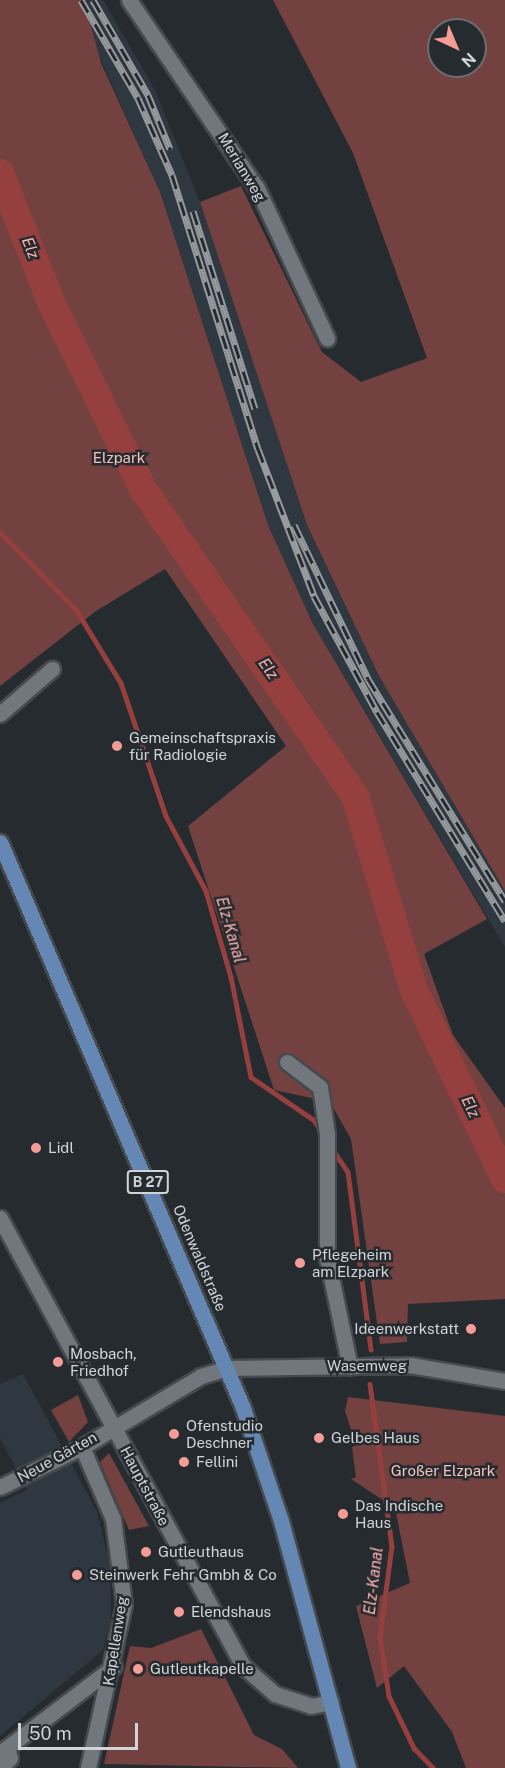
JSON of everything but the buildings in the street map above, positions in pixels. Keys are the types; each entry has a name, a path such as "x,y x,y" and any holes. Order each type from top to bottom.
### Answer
{"main road":[{"name":"Odenwaldstraße","path":"0,842 228,1368 281,1521 331,1702"},
{"name":"B 27","path":"331,1702 348,1768"}],"street":[{"name":"Merianweg","path":"132,5 257,188 327,338"},
{"path":"0,714 52,669"},
{"path":"286,1062 320,1087 328,1150 327,1258 350,1366"},
{"name":"Hauptstraße","path":"0,1218 243,1666 275,1694 311,1706 331,1702"},
{"name":"Wasemweg","path":"113,1425 201,1376 228,1368 410,1365 505,1381"},
{"name":"Neue Gärten","path":"0,1487 82,1447 113,1425"},
{"name":"Kapellenweg","path":"82,1447 113,1519 120,1552 124,1604 114,1666 88,1768"},
{"path":"0,1768 10,1758 4,1750 114,1666"}],"shaded area":[{"path":"74,0 103,0 155,90 200,202 307,525 379,676 505,891 505,947 313,624 268,525 160,192"},
{"name":"Steinwerk Fehr Gmbh & Co","path":"23,1374 97,1512 110,1564 111,1619 103,1650 0,1736 0,1503 27,1490 0,1438 0,1384"}],"green space":[{"name":"Elzpark","path":"0,0 84,0 101,63 160,192 268,525 313,624 487,919 424,954 453,1035 505,1108 505,1299 408,1304 407,1342 380,1344 351,1139 330,1102 274,1090 188,826 286,746 165,569 96,611 0,686"},
{"path":"273,0 505,0 505,891 379,676 307,525 200,202 241,186 322,352 361,382 427,358 353,153"},
{"path":"78,1395 88,1422 69,1442 51,1410"},
{"name":"Großer Elzpark","path":"348,1397 505,1416 505,1768 466,1768 452,1732 404,1666 377,1688 356,1606 410,1583 395,1508 351,1479 356,1477 352,1447 356,1445 345,1411"},
{"path":"109,1453 149,1526 129,1530 100,1462"},
{"path":"201,1629 254,1735 282,1749 298,1768 104,1764 130,1646 151,1648"}],"waterway":[{"name":"Elz","path":"0,173 51,302 143,489 355,796 414,990 505,1179"},
{"name":"Elz-Kanal","path":"0,532 77,611 121,683 166,816 206,891 231,977 251,1077 314,1120 322,1132"},
{"name":"Elz-Kanal","path":"331,1147 348,1172 371,1350"},
{"name":"Elz-Kanal","path":"370,1384 392,1546 380,1637 389,1696 414,1748 433,1768"}],"railway":[{"path":"81,0 138,98 172,175 258,449 314,596 377,712 505,921"},
{"path":"93,0 148,95 170,149"},
{"path":"193,211 255,409"},
{"path":"294,525 368,679 505,901"}],"place":[{"name":"Gemeinschaftspraxis für Radiologie","path":"117,746"},
{"name":"Lidl","path":"36,1148"},
{"name":"Pflegeheim am Elzpark","path":"300,1263"},
{"name":"Ideenwerkstatt","path":"471,1329"},
{"name":"Mosbach, Friedhof","path":"58,1362"},
{"name":"Ofenstudio Deschner","path":"174,1434"},
{"name":"Gelbes Haus","path":"319,1438"},
{"name":"Fellini","path":"184,1462"},
{"name":"Das Indische Haus","path":"343,1514"},
{"name":"Gutleuthaus","path":"146,1552"},
{"name":"Steinwerk Fehr Gmbh & Co","path":"77,1575"},
{"name":"Elendshaus","path":"179,1612"},
{"name":"Gutleutkapelle","path":"138,1669"}]}
